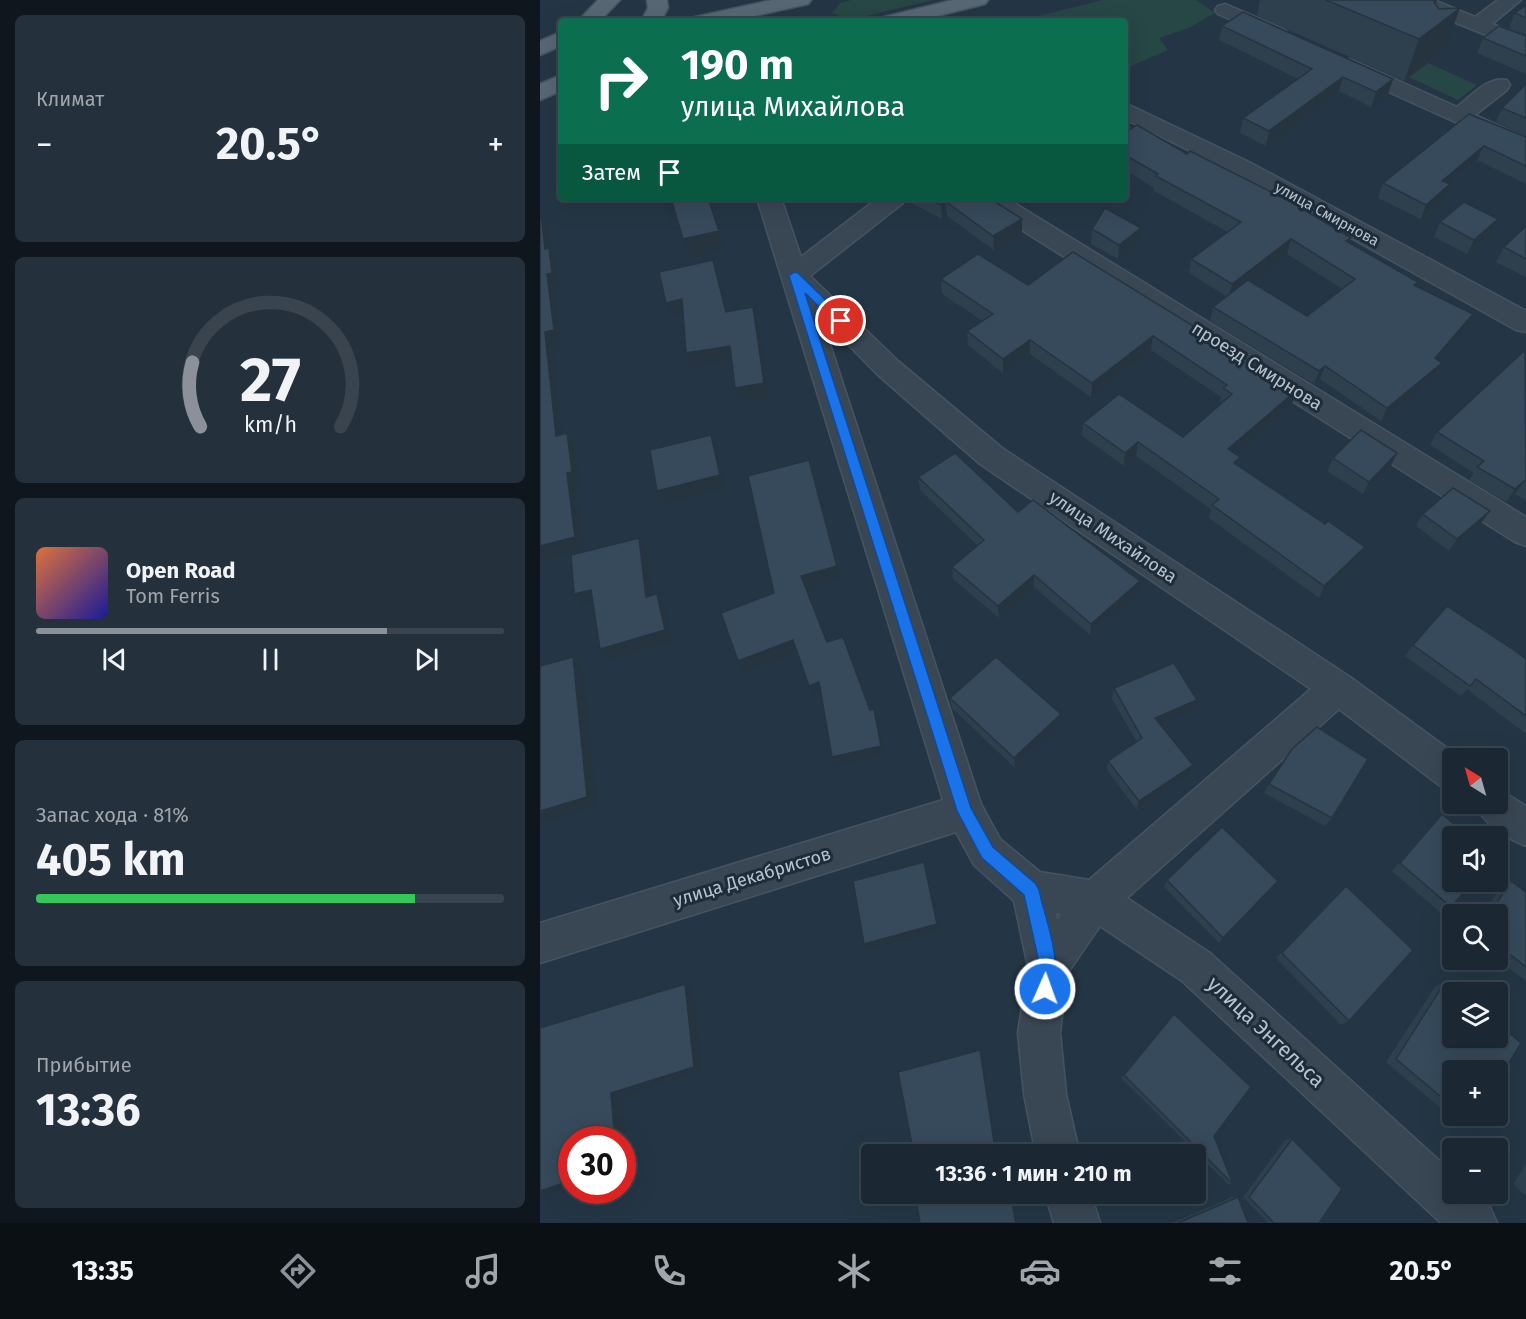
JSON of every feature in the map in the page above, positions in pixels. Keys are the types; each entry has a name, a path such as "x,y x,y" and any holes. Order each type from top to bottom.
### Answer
{"main road":[{"path":"591,18 610,0"},
{"path":"617,0 623,18"},
{"path":"653,18 658,8 657,0"},
{"path":"703,11 779,5 801,0"},
{"path":"903,18 978,0"},
{"path":"764,18 779,5"},
{"path":"540,49 558,40"},
{"path":"540,58 558,54"},
{"path":"540,93 558,84"},
{"path":"540,103 558,100"}],"street":[{"path":"1444,36 1511,0"},
{"path":"1431,2 1471,23 1526,45"},
{"path":"1234,5 1300,44"},
{"path":"1332,58 1526,147"},
{"path":"1459,116 1499,85"},
{"name":"улица Смирнова","path":"1128,111 1241,167 1526,323"},
{"path":"770,201 965,811 987,852 1031,890 1048,967 1039,1033 1045,1094 1056,1144"},
{"path":"794,276 890,201"},
{"name":"проезд Смирнова","path":"993,201 1526,533"},
{"name":"улица Михайлова","path":"794,276 888,368 991,456 1338,688 1442,766"},
{"path":"1048,967 1095,900 1338,688"},
{"name":"улица Декабристов","path":"540,943 965,811"},
{"path":"1507,814 1526,828"},
{"name":"улица Энгельса","path":"1031,890 1095,900 1196,967 1474,1223"},
{"path":"1071,1204 1077,1223"}],"green space":[{"path":"851,0 933,0 858,18 845,18 832,13 840,3"},
{"path":"1102,0 1196,0 1215,13 1189,28 1159,38 1168,50 1128,68 1128,18 1030,18"},
{"path":"1428,63 1477,85 1458,100 1409,77"}],"building":[{"path":"1326,0 1436,0 1434,2 1439,9 1460,8 1419,39"},
{"path":"1526,5 1526,18 1515,13"},
{"path":"1243,12 1393,79 1376,92 1343,77 1269,131 1243,118 1312,69 1222,26"},
{"path":"1499,26 1526,36 1526,56 1483,38"},
{"path":"1526,84 1526,118 1502,108"},
{"path":"1469,114 1526,137 1526,166 1484,146 1442,181 1450,184 1426,205 1383,183"},
{"path":"1137,125 1187,154 1190,151 1293,203 1351,238 1346,241 1418,282 1414,285 1473,314 1435,358 1442,363 1387,408 1325,366 1319,371 1213,307 1248,280 1307,316 1355,279 1291,239 1232,284 1191,259 1241,222 1156,176 1158,174 1128,157 1128,131"},
{"path":"665,201 709,201 719,231 683,239 672,202 665,203"},
{"path":"933,201 945,201 941,205"},
{"path":"945,201 994,201 1022,219 993,236"},
{"path":"1464,202 1498,219 1474,240 1440,222"},
{"path":"1105,208 1141,228 1119,245 1092,229"},
{"path":"540,212 545,249 549,248 552,273 547,274 554,330 545,332 556,436 567,433 572,472 567,473 575,537 540,546"},
{"path":"1526,228 1526,259 1504,247"},
{"path":"1073,252 1297,390 1228,449 1240,457 1234,463 1325,524 1328,521 1365,547 1324,586 1212,505 1219,499 1138,442 1125,453 1083,423 1119,394 1183,437 1232,394 1223,388 1227,385 1153,336 1092,383 1030,340 1003,359 967,331 993,314 941,279 978,254 1028,285"},
{"path":"713,260 726,312 753,307 764,383 735,388 730,346 686,353 682,299 666,303 659,272"},
{"path":"1525,350 1526,482 1524,481 1515,489 1477,467 1484,461 1437,432"},
{"path":"1361,430 1397,453 1369,482 1333,458"},
{"path":"711,435 720,475 657,491 650,450"},
{"path":"955,453 1018,512 1033,500 1140,581 1091,624 1034,575 998,606 952,567 984,540 918,477"},
{"path":"809,460 837,566 801,576 827,642 843,637 870,710 874,709 881,746 832,757 819,682 809,686 793,640 738,661 721,613 774,593 748,476"},
{"path":"1453,488 1490,511 1457,539 1423,514"},
{"path":"639,538 646,597 657,594 665,630 600,649 591,590 574,594 571,555"},
{"path":"1447,606 1526,659 1526,716 1476,679 1470,686 1413,645"},
{"path":"573,657 587,797 540,811 540,666"},
{"path":"996,657 1061,714 1014,758 950,698"},
{"path":"1174,663 1197,700 1155,718 1193,765 1139,801 1108,761 1142,738 1114,688"},
{"path":"1317,727 1368,759 1332,818 1269,784 1292,749"},
{"path":"1442,814 1456,826 1442,826 1442,892 1464,892 1454,904 1448,904 1400,863"},
{"path":"1222,827 1278,881 1223,938 1167,880"},
{"path":"924,862 937,924 864,944 853,881"},
{"path":"1511,881 1526,892 1526,967 1508,953 1508,904 1496,904 1504,892 1508,892"},
{"path":"1346,886 1413,950 1349,1021 1282,953"},
{"path":"685,984 694,1067 611,1093 614,1126 558,1126 558,1185 540,1191 540,1028"},
{"path":"1442,987 1442,1048 1508,1048 1508,1032 1521,1043 1508,1065 1508,1060 1442,1060 1442,1098 1396,1059"},
{"path":"1174,1014 1251,1087 1214,1136 1233,1184 1206,1157 1206,1144 1193,1144 1124,1075"},
{"path":"980,1050 994,1144 912,1144 898,1072"},
{"path":"1292,1139 1342,1189 1319,1223 1274,1223 1249,1197"},
{"path":"1238,1197 1248,1223 1178,1223"},
{"path":"917,1204 1012,1204 1016,1223 920,1223"}],"route":[{"path":"841,321 794,276 965,811 987,852 1031,890 1048,967 1045,989"}]}
